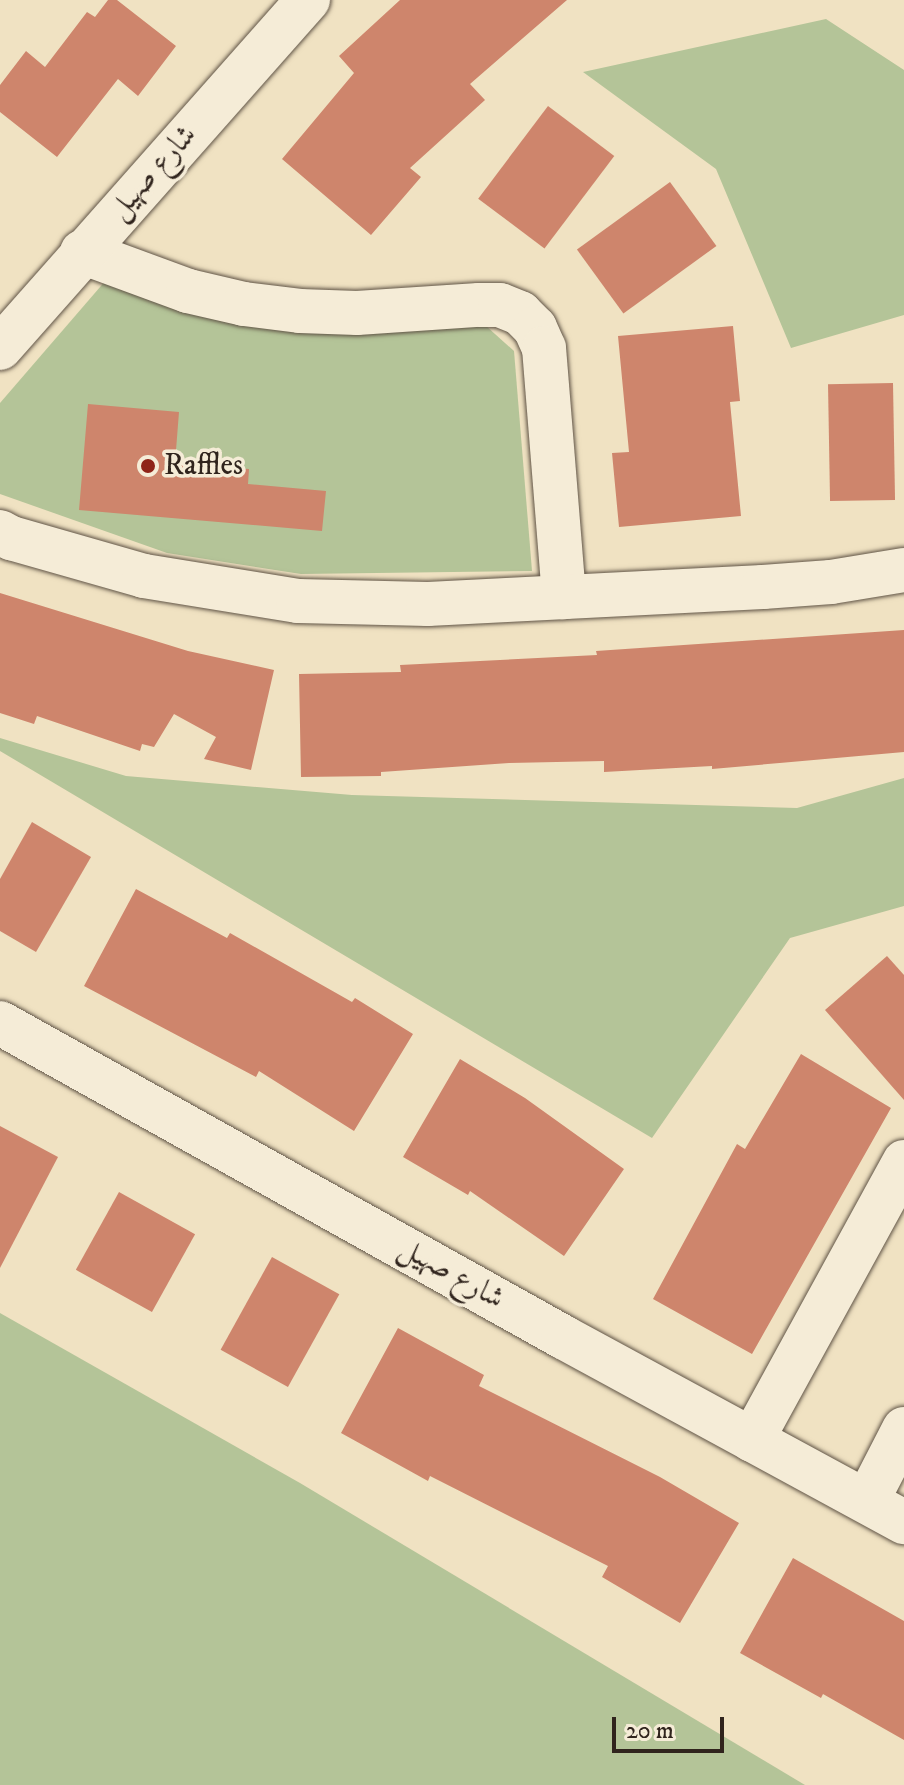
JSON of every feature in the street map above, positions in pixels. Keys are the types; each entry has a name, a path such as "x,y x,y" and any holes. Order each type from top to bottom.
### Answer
{"street":[{"name":"شارع صهيل","path":"0,348 308,0"},
{"path":"82,252 188,291 244,304 300,311 357,313 500,305 520,313 535,328 544,348 564,597"},
{"path":"0,532 11,538 144,576 298,601 428,604 831,582 904,570"},
{"name":"شارع صهيل","path":"0,1023 886,1512"},
{"path":"752,1440 904,1162"},
{"path":"886,1512 904,1429"}],"green space":[{"path":"826,19 904,70 904,315 791,348 716,169 583,72"},
{"path":"113,272 475,316 514,351 532,571 301,574 167,553 0,494 0,403"},
{"path":"0,738 126,776 352,795 797,808 904,778 904,906 790,938 652,1138 0,751"},
{"path":"0,1313 300,1483 805,1785 0,1785"}],"building":[{"path":"108,0 117,0 176,46 138,96 118,79 57,157 0,112 0,85 26,51 45,67 87,12 95,17"},
{"path":"400,0 567,0 470,84 485,100 410,168 421,177 371,235 282,159 354,73 339,56"},
{"path":"548,106 614,156 544,249 478,199"},
{"path":"670,182 716,246 623,314 577,250"},
{"path":"733,326 740,401 730,402 741,516 619,527 612,453 629,452 618,336"},
{"path":"893,383 895,500 830,501 828,384"},
{"name":"Raffles","path":"88,404 179,412 175,463 249,469 248,484 326,491 322,531 79,510"},
{"path":"0,593 188,651 274,670 251,770 204,759 216,737 174,714 154,747 142,744 140,751 37,716 34,724 0,713"},
{"path":"904,630 904,752 712,769 712,766 604,772 604,761 509,763 381,772 381,776 301,777 299,674 401,672 400,665 597,655 596,651"},
{"path":"32,822 91,857 36,952 0,931 0,879"},
{"path":"136,889 227,938 230,933 352,1002 355,998 413,1034 354,1131 259,1071 256,1077 84,986"},
{"path":"887,956 904,975 904,1100 825,1010"},
{"path":"801,1054 891,1108 752,1354 653,1299 737,1144 745,1149"},
{"path":"460,1059 525,1098 624,1169 564,1256 470,1191 468,1195 403,1157"},
{"path":"0,1126 58,1157 0,1268"},
{"path":"119,1192 195,1234 152,1312 76,1270"},
{"path":"272,1257 339,1294 288,1387 221,1350"},
{"path":"398,1328 484,1375 479,1386 660,1477 739,1523 680,1623 602,1577 608,1566 430,1476 428,1481 341,1433"},
{"path":"793,1558 904,1621 904,1740 823,1694 821,1698 740,1653"}],"place":[{"name":"Raffles","path":"148,466"}]}
